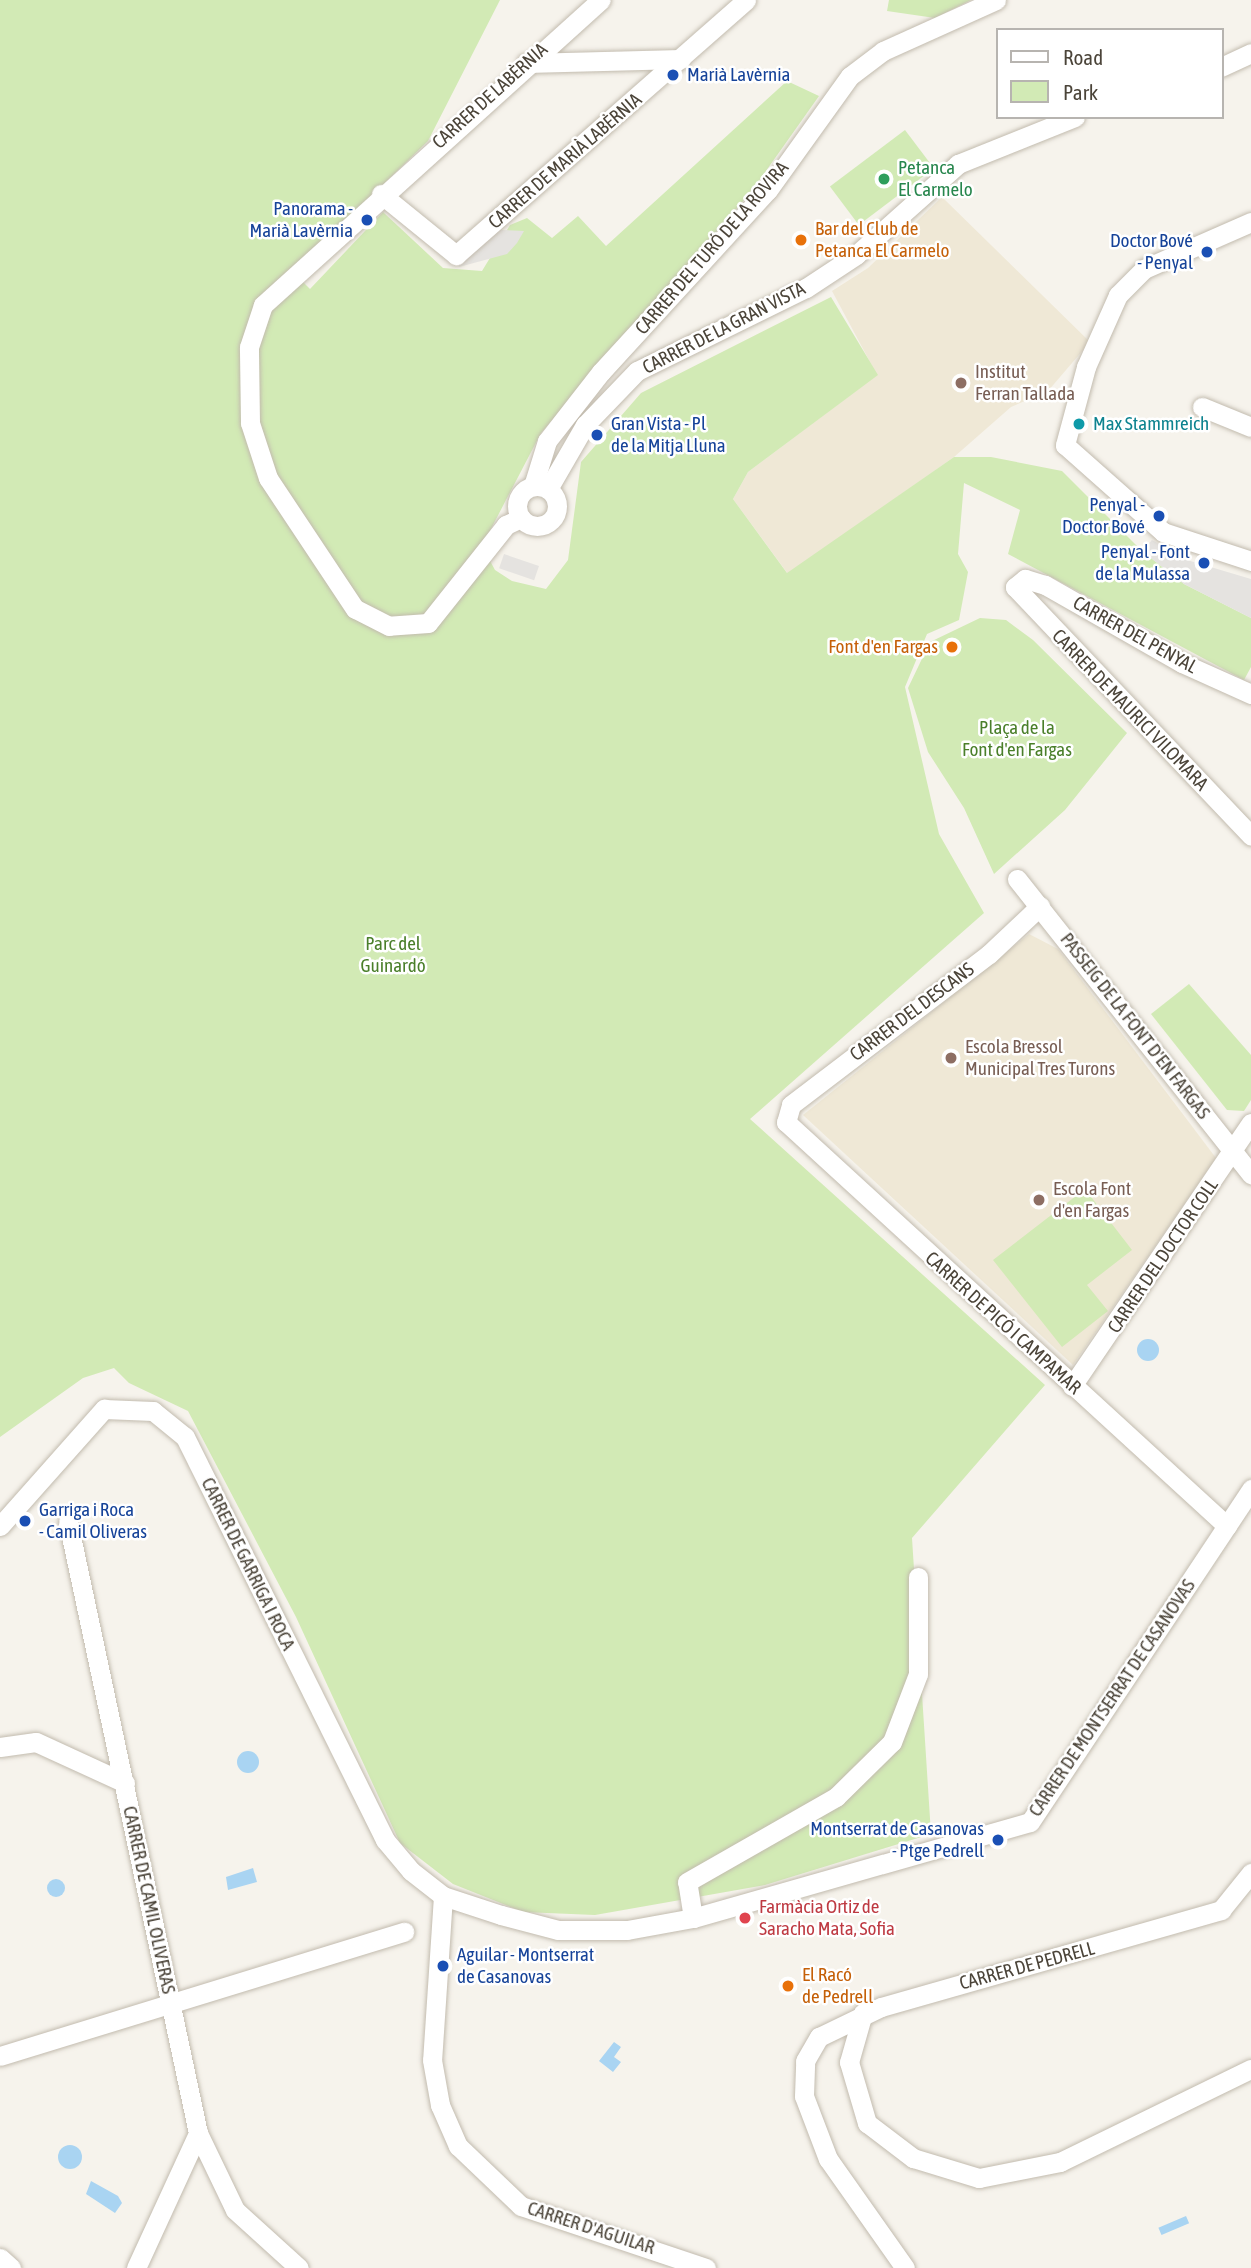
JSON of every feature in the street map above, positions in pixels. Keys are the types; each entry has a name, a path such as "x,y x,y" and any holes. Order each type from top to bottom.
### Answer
{"street":[{"name":"CARRER DE LABÈRNIA","path":"521,518 506,526 428,623 389,626 355,609 268,478 246,387 249,347 263,305 381,194 600,0"},
{"name":"CARRER DE MARIÀ LABÈRNIA","path":"381,194 456,255 746,0"},
{"name":"CARRER DEL TURÓ DE LA ROVIRA","path":"540,487 547,442 601,372 768,190 850,76 883,51 996,0"},
{"path":"1223,66 1251,53"},
{"path":"526,63 681,59"},
{"name":"CARRER DE LA GRAN VISTA","path":"540,487 585,425 637,371 806,288 867,246 958,164 1070,119"},
{"path":"1251,222 1144,269 1118,295 1086,367 1065,445 1157,528 1251,561"},
{"path":"1202,407 1251,427"},
{"path":"540,487 557,502 553,518 538,526 521,518 518,499 540,487"},
{"name":"CARRER DEL PENYAL","path":"1019,583 1045,585 1182,663 1251,694"},
{"name":"CARRER DE MAURICI VILOMARA","path":"1019,583 1016,593 1251,836"},
{"name":"PASSEIG DE LA FONT D'EN FARGAS","path":"1017,878 1251,1174"},
{"name":"CARRER DEL DESCANS","path":"784,1117 791,1104 989,954 1040,906"},
{"name":"CARRER DE PICÓ I CAMPAMAR","path":"784,1117 1072,1386 1227,1526"},
{"name":"CARRER DEL DOCTOR COLL","path":"1072,1386 1251,1123"},
{"name":"CARRER DE GARRIGA I ROCA","path":"0,1525 104,1409 153,1411 185,1437 385,1840 443,1896"},
{"name":"CARRER DE MONTSERRAT DE CASANOVAS","path":"443,1896 558,1930 627,1930 693,1918 1030,1822 1251,1489"},
{"name":"CARRER DE CAMIL OLIVERAS","path":"68,1522 198,2133 235,2210 299,2268"},
{"path":"693,1918 687,1882 836,1797 892,1742 918,1674 918,1577"},
{"path":"0,1747 36,1742 125,1783"},
{"name":"CARRER DE PEDRELL","path":"905,2268 828,2159 804,2096 805,2061 819,2037 863,2013 1221,1910 1251,1873"},
{"name":"CARRER D'AGUILAR","path":"443,1896 432,2060 440,2105 458,2146 521,2206 706,2268"},
{"path":"0,2056 171,2008 404,1931"},
{"path":"863,2013 849,2062 867,2123 913,2158 979,2178 1060,2162 1251,2069"},
{"path":"136,2268 198,2133"},
{"path":"0,2258 11,2268"}],"shaded area":[{"name":"Institut Ferran Tallada","path":"942,197 1090,342 1048,391 1011,407 954,457 788,574 733,499 748,472 877,375 832,291 868,268"},
{"path":"494,222 502,230 524,231 507,254 459,267 449,255"},
{"path":"1152,540 1187,560 1251,579 1251,618 1184,584 1142,551"},
{"path":"504,554 539,566 534,580 499,568"},
{"name":"Escola Font d'en Fargas","path":"1029,934 1058,949 1216,1158 1073,1365 803,1115"}],"green space":[{"name":"Parc del Guinardó","path":"0,0 500,0 428,141 293,272 310,289 383,212 443,268 482,271 510,225 527,218 552,238 578,216 606,246 787,81 819,96 751,192 541,433 482,546 495,570 512,581 546,589 568,560 581,462 641,393 831,297 878,375 748,472 733,499 787,573 954,457 991,457 1062,471 1142,551 1184,584 1251,618 1251,667 1244,680 1008,554 1020,510 964,483 958,554 968,572 959,620 927,634 905,687 939,834 984,913 750,1119 1045,1385 912,1538 931,1834 765,1885 595,1915 523,1912 453,1884 400,1843 296,1617 188,1411 129,1383 114,1368 83,1378 0,1437"},
{"path":"889,0 971,0 935,18 887,11"},
{"name":"Petanca El Carmelo","path":"905,130 934,168 859,225 830,187"},
{"name":"Plaça de la Font d'en Fargas","path":"980,618 1006,620 1033,640 1127,733 1065,810 994,874 964,808 928,752 908,688 930,642"},
{"path":"1189,984 1251,1055 1251,1100 1244,1111 1227,1110 1151,1014"},
{"path":"1085,1189 1132,1250 1087,1285 1108,1311 1062,1347 993,1260"}],"water":[{"path":"1148,1339 1156,1342 1159,1350 1156,1358 1148,1361 1140,1358 1137,1350 1140,1342"},
{"path":"248,1751 256,1754 259,1762 256,1770 248,1773 240,1770 237,1762 240,1754"},
{"path":"253,1868 257,1882 228,1890 226,1877"},
{"path":"56,1879 62,1882 65,1888 62,1894 56,1897 50,1894 47,1888 50,1882"},
{"path":"614,2042 621,2047 614,2057 621,2062 613,2072 599,2061"},
{"path":"70,2145 78,2149 82,2157 78,2165 70,2169 62,2165 58,2157 62,2149"},
{"path":"91,2181 118,2196 122,2203 115,2213 86,2194"},
{"path":"1186,2216 1189,2223 1162,2235 1158,2228"}],"place":[{"name":"Marià Lavèrnia","path":"673,75"},
{"name":"Petanca El Carmelo","path":"884,179"},
{"name":"Panorama - Marià Lavèrnia","path":"367,220"},
{"name":"Bar del Club de Petanca El Carmelo","path":"801,240"},
{"name":"Doctor Bové - Penyal","path":"1207,252"},
{"name":"Institut Ferran Tallada","path":"961,383"},
{"name":"Max Stammreich","path":"1079,424"},
{"name":"Gran Vista - Pl de la Mitja Lluna","path":"597,435"},
{"name":"Penyal - Doctor Bové","path":"1159,516"},
{"name":"Penyal - Font de la Mulassa","path":"1204,563"},
{"name":"Font d'en Fargas","path":"952,647"},
{"name":"Escola Bressol Municipal Tres Turons","path":"951,1058"},
{"name":"Escola Font d'en Fargas","path":"1039,1200"},
{"name":"Garriga i Roca - Camil Oliveras","path":"25,1521"},
{"name":"Montserrat de Casanovas - Ptge Pedrell","path":"998,1840"},
{"name":"Farmàcia Ortiz de Saracho Mata, Sofia","path":"745,1918"},
{"name":"Aguilar - Montserrat de Casanovas","path":"443,1966"},
{"name":"El Racó de Pedrell","path":"788,1986"}]}
